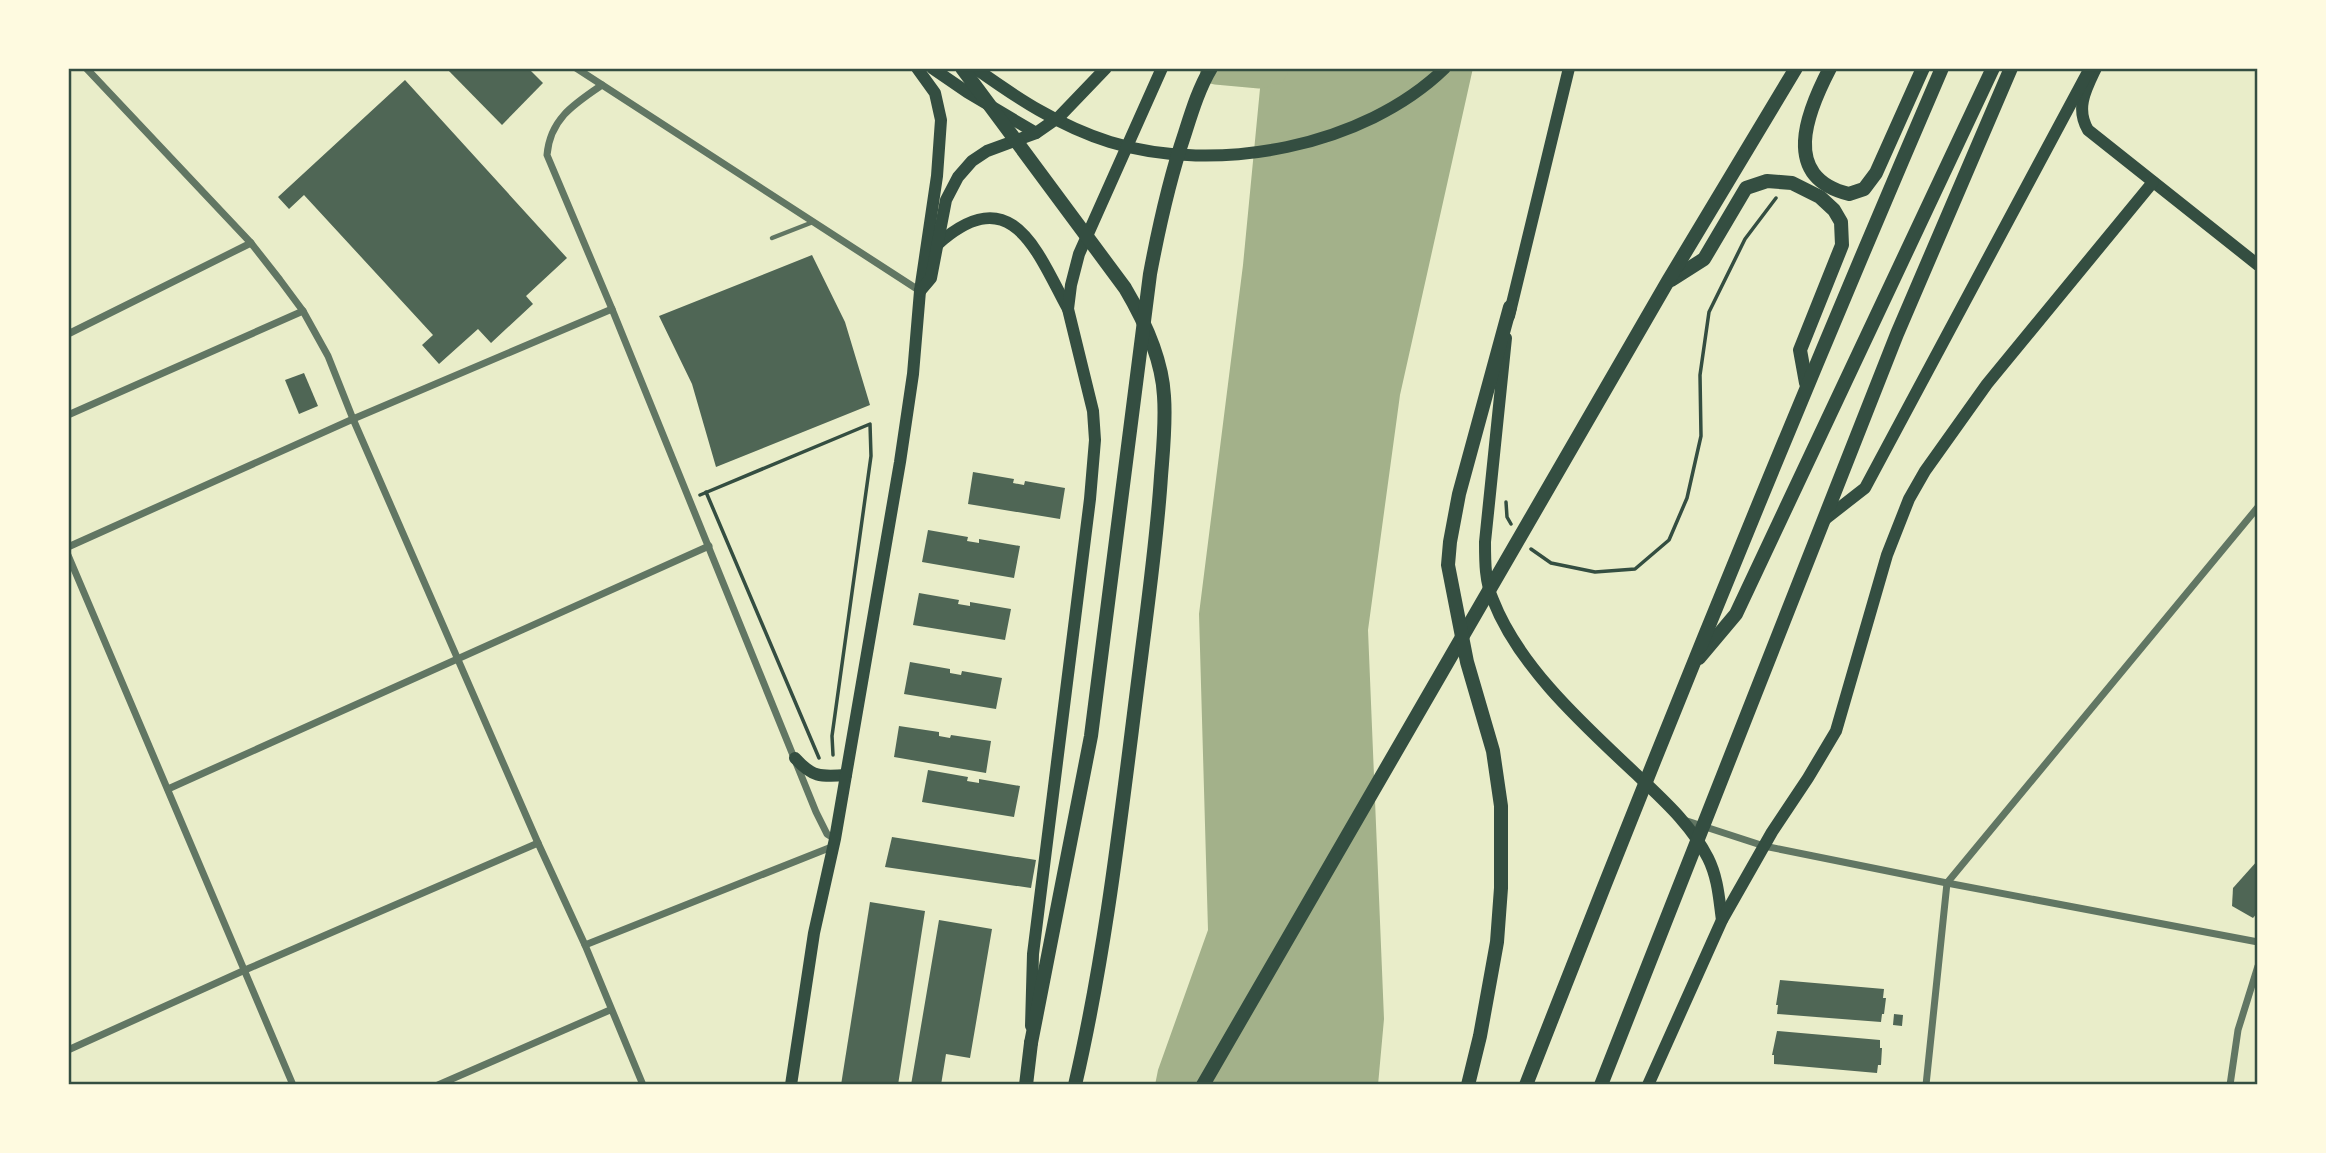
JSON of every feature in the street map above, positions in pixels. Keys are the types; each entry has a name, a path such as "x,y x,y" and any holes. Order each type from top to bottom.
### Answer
{"highway":[{"path":"962,68 1125,288 1141,316 1158,363 1164,395 1158,518 1109,908 1087,1036 1075,1085"},
{"path":"1026,1085 1031,1043 1091,736 1150,274 1160,215 1193,109 1211,68"},
{"path":"1203,1085 1668,281 1796,68"},
{"path":"1830,68 1806,125 1806,156 1812,170 1828,186 1849,194 1864,189 1877,173 1923,68"},
{"path":"1526,1085 1601,891 1806,384 1942,68"},
{"path":"1691,667 1736,614 1993,68"},
{"path":"1601,1085 1896,334 2011,68"},
{"path":"1668,281 1704,259 1746,188 1767,181 1793,183 1812,191 1826,202 1841,222 1842,245 1800,350 1806,384"},
{"path":"1468,1085 1483,1023 1497,942 1502,806 1493,751 1467,662 1448,565 1460,494 1510,307"}],"main road":[{"path":"790,1085 814,933 846,775 913,374 920,291 937,176 941,120 935,93 917,68"},
{"path":"932,68 1036,133"},
{"path":"975,68 1022,102 1072,128 1112,142 1196,155 1243,155 1307,142 1347,129 1388,109 1444,68"},
{"path":"1569,68 1510,307 1485,542 1485,565 1492,599 1523,654 1587,728 1682,820 1693,834 1712,868 1722,920"},
{"path":"1824,520 1865,488 2090,68"},
{"path":"2096,68 2082,102 2082,117 2088,130 2258,265"},
{"path":"920,291 931,278 946,200 958,177 972,161 987,151 1036,133 1059,117 1104,71"},
{"path":"1068,309 1079,254 1160,73"},
{"path":"1648,1085 1722,920 1763,846 1836,731 1886,555 1909,499 1925,471 1987,384 2153,182"},
{"path":"938,244 968,223 990,219 1008,222 1023,231 1037,251 1068,309 1089,391 1095,440 1087,526 1033,954 1031,1043"},
{"path":"795,758 808,773 826,777 846,775"}],"street":[{"path":"86,68 251,243 303,311 328,356 643,1085"},
{"path":"576,68 920,291"},
{"path":"584,945 834,842 816,812 547,155 548,145 561,116 602,85"},
{"path":"68,334 251,243"},
{"path":"68,547 353,419 612,309"},
{"path":"68,415 303,311"},
{"path":"1926,1085 1947,883 2258,507"},
{"path":"168,789 709,546"},
{"path":"68,555 293,1085"},
{"path":"1682,820 1763,846 2258,942"},
{"path":"68,1050 538,843"},
{"path":"2230,1085 2238,1030 2258,965"},
{"path":"438,1085 610,1010"}],"lane":[{"path":"772,238 814,222"}],"path":[{"path":"1530,548 1551,564 1595,572 1635,569 1669,540 1687,499 1701,436 1700,375 1709,312 1745,239 1781,191 1793,183"},
{"path":"689,500 870,424 871,456 832,736 833,757"},
{"path":"706,492 820,759 827,763"},
{"path":"1505,495 1507,517 1513,528"}],"shaded area":[{"path":"1262,68 1473,68 1400,395 1368,630 1384,1019 1378,1085 1155,1085 1208,930 1199,614 1243,265"}],"building":[{"path":"446,68 528,68 543,83 502,125"},
{"path":"405,80 567,258 526,296 533,304 491,343 478,329 439,364 422,345 433,335 304,195 289,209 278,197"},
{"path":"812,255 845,322 870,405 716,467 692,384 659,316"},
{"path":"304,373 318,406 299,414 285,380"},
{"path":"973,472 1014,479 1013,483 1024,485 1025,481 1065,488 1060,519 968,504"},
{"path":"928,530 968,537 967,541 979,543 979,539 1020,546 1014,578 922,562"},
{"path":"919,593 959,600 958,604 970,606 970,602 1011,609 1005,640 913,625"},
{"path":"910,662 950,669 950,673 961,675 962,671 1002,678 996,709 904,694"},
{"path":"899,726 939,732 939,736 950,738 951,735 991,741 986,773 894,757"},
{"path":"928,770 968,777 967,781 979,783 979,779 1020,786 1014,817 922,802"},
{"path":"892,837 1036,860 1031,888 885,867"},
{"path":"2258,860 2258,912 2253,918 2232,906 2233,888"},
{"path":"870,902 925,911 898,1085 841,1085"},
{"path":"939,920 992,929 970,1058 946,1054 941,1085 911,1085"},
{"path":"1780,980 1884,989 1884,1014 1881,1022 1777,1014"},
{"path":"1894,1014 1903,1015 1902,1026 1893,1025"},
{"path":"1777,1031 1880,1040 1881,1065 1878,1065 1877,1073 1774,1064 1772,1055"}],"waterway":[{"path":"1216,68 1260,72 1272,68"}]}
